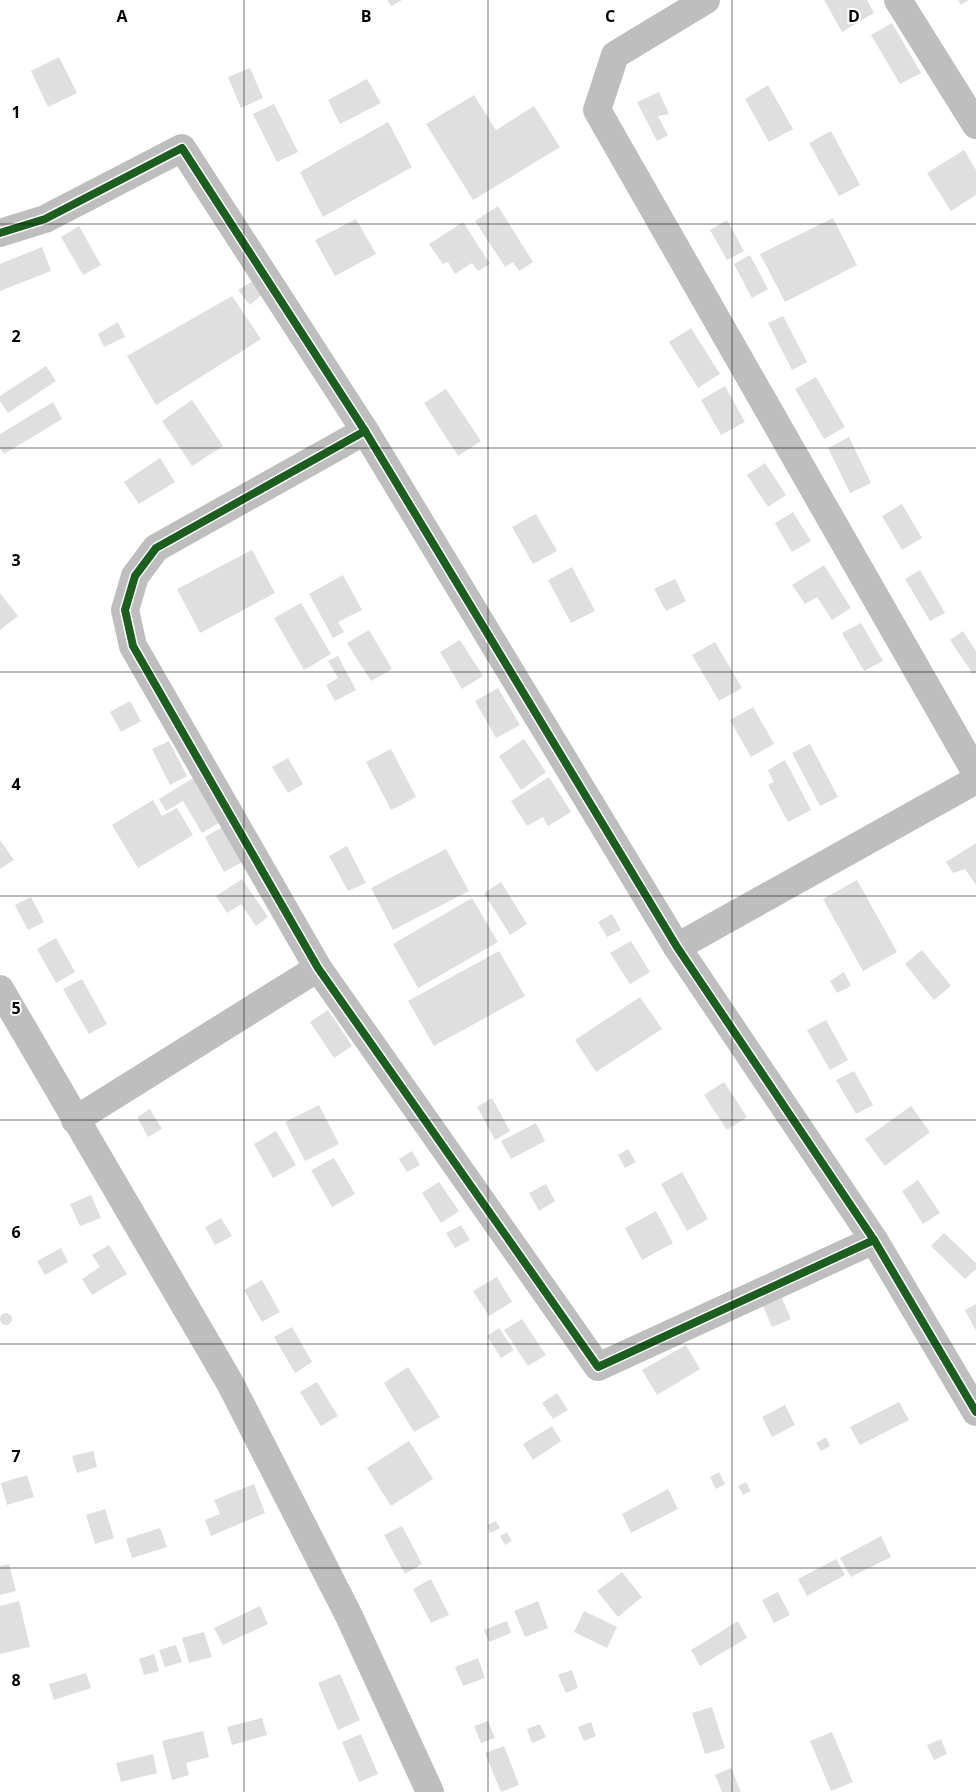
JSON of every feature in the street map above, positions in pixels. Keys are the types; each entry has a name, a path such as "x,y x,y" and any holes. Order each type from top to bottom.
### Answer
{"street":[{"path":"706,0 614,55 597,110 976,772"},
{"path":"898,0 976,125"},
{"path":"0,233 45,219 182,148 365,431 677,947 874,1240 976,1412"},
{"path":"365,431 156,548 134,576 125,610 133,646 318,968 598,1367 874,1240"},
{"path":"677,947 976,780"},
{"path":"76,1120 318,968"},
{"path":"0,989 230,1383 349,1616 430,1792"}],"building":[{"path":"387,0 402,0 391,6"},
{"path":"824,0 867,0 874,13 842,32"},
{"path":"958,0 969,0 961,5"},
{"path":"892,23 921,73 900,84 871,35"},
{"path":"59,57 77,93 48,107 31,71"},
{"path":"250,68 263,98 241,108 228,77"},
{"path":"367,79 381,103 340,124 328,100"},
{"path":"768,85 793,129 769,142 745,99"},
{"path":"659,92 669,114 658,116 668,135 657,141 637,102"},
{"path":"474,95 496,130 534,106 560,147 473,200 426,124"},
{"path":"274,104 298,152 277,162 253,114"},
{"path":"388,122 412,167 323,217 300,172"},
{"path":"831,131 860,185 839,196 809,143"},
{"path":"964,150 976,170 976,195 951,211 927,173"},
{"path":"498,206 533,262 519,271 513,262 505,267 475,221"},
{"path":"833,218 857,265 785,302 760,254"},
{"path":"356,219 376,254 335,276 315,240"},
{"path":"727,220 744,251 727,260 710,230"},
{"path":"463,222 490,264 478,271 472,263 455,274 448,262 443,264 429,244"},
{"path":"79,226 101,265 83,275 61,237"},
{"path":"42,247 51,271 0,291 0,264"},
{"path":"750,255 768,289 752,298 734,264"},
{"path":"253,281 265,292 250,305 238,290"},
{"path":"232,296 261,339 156,405 127,356"},
{"path":"783,316 807,362 792,370 768,323"},
{"path":"118,322 125,337 104,347 98,334"},
{"path":"691,328 720,374 698,388 669,342"},
{"path":"46,366 56,381 8,413 0,401 0,396"},
{"path":"816,377 845,427 824,439 795,389"},
{"path":"725,386 745,422 721,435 701,400"},
{"path":"446,389 481,441 458,456 424,403"},
{"path":"192,400 223,446 192,466 162,421"},
{"path":"53,402 62,419 4,454 0,448 0,434"},
{"path":"849,437 871,483 850,493 828,448"},
{"path":"160,458 175,482 139,504 124,482"},
{"path":"765,463 786,495 768,507 747,475"},
{"path":"902,504 922,538 902,550 882,516"},
{"path":"793,512 811,541 792,552 775,523"},
{"path":"536,514 557,551 533,564 512,527"},
{"path":"252,550 275,593 200,633 177,589"},
{"path":"824,565 851,608 832,620 817,597 805,604 792,585"},
{"path":"572,567 595,611 571,623 548,580"},
{"path":"920,570 945,613 930,621 905,579"},
{"path":"343,575 362,610 338,622 344,632 333,638 309,594"},
{"path":"675,579 686,601 666,611 654,589"},
{"path":"0,593 18,616 0,630"},
{"path":"301,603 331,654 304,670 274,618"},
{"path":"861,623 883,661 864,671 842,633"},
{"path":"369,630 392,669 371,681 347,643"},
{"path":"963,631 976,651 976,672 973,674 950,640"},
{"path":"460,640 483,676 462,689 440,652"},
{"path":"715,642 742,688 719,701 692,655"},
{"path":"338,656 356,690 335,701 326,685 338,678 328,661"},
{"path":"498,688 520,725 496,738 475,701"},
{"path":"130,701 141,721 121,732 110,712"},
{"path":"753,707 774,744 751,757 730,720"},
{"path":"524,739 546,772 521,790 499,756"},
{"path":"169,741 187,776 170,785 152,749"},
{"path":"810,744 838,797 820,806 792,753"},
{"path":"391,749 416,797 391,810 366,762"},
{"path":"288,758 303,784 288,793 272,767"},
{"path":"785,760 811,810 788,822 768,785 774,782 768,770"},
{"path":"195,777 222,821 202,833 183,801 166,811 159,799"},
{"path":"549,777 571,812 548,826 543,817 527,826 511,801"},
{"path":"153,800 162,816 177,808 193,835 138,868 112,825"},
{"path":"224,826 244,861 224,872 205,837"},
{"path":"0,840 14,860 0,869"},
{"path":"976,843 976,885 965,869 953,873 946,862"},
{"path":"347,846 366,883 348,891 329,856"},
{"path":"446,849 469,891 393,930 371,888"},
{"path":"242,879 268,917 256,926 241,904 227,913 216,896"},
{"path":"857,880 897,952 863,971 823,899"},
{"path":"501,882 527,924 510,935 484,893"},
{"path":"31,897 44,922 28,930 15,905"},
{"path":"472,898 498,942 418,988 393,944"},
{"path":"612,914 621,930 607,937 598,922"},
{"path":"56,938 75,972 56,983 37,949"},
{"path":"631,941 650,972 630,984 610,953"},
{"path":"922,950 951,986 934,1000 905,964"},
{"path":"499,951 525,996 434,1046 408,1001"},
{"path":"844,972 851,986 837,993 830,981"},
{"path":"82,979 107,1024 89,1034 63,989"},
{"path":"640,997 662,1029 596,1072 575,1040"},
{"path":"328,1010 352,1046 334,1058 310,1022"},
{"path":"826,1020 848,1060 830,1070 807,1030"},
{"path":"854,1071 873,1105 856,1114 836,1080"},
{"path":"724,1082 747,1117 727,1130 704,1095"},
{"path":"492,1098 510,1131 495,1140 477,1107"},
{"path":"319,1105 339,1144 305,1161 285,1122"},
{"path":"911,1106 930,1132 885,1166 865,1139"},
{"path":"150,1109 162,1129 148,1137 137,1117"},
{"path":"536,1123 545,1141 511,1159 501,1141"},
{"path":"276,1131 296,1165 273,1178 254,1144"},
{"path":"628,1149 636,1162 625,1168 618,1155"},
{"path":"412,1151 420,1165 407,1172 399,1159"},
{"path":"334,1158 355,1194 332,1207 311,1170"},
{"path":"682,1172 708,1219 687,1231 661,1184"},
{"path":"918,1180 940,1213 923,1224 902,1191"},
{"path":"439,1182 459,1211 441,1223 422,1193"},
{"path":"546,1184 555,1201 539,1211 529,1193"},
{"path":"91,1195 101,1218 80,1226 70,1204"},
{"path":"656,1211 673,1243 642,1260 625,1228"},
{"path":"221,1218 232,1236 215,1245 205,1227"},
{"path":"461,1225 470,1240 455,1248 446,1233"},
{"path":"944,1233 976,1263 976,1269 965,1279 931,1246"},
{"path":"109,1245 127,1274 92,1295 82,1279 100,1267 92,1255"},
{"path":"61,1248 68,1262 45,1275 37,1261"},
{"path":"497,1277 512,1302 489,1316 473,1291"},
{"path":"262,1280 280,1312 262,1322 244,1290"},
{"path":"782,1298 791,1319 772,1327 763,1306"},
{"path":"976,1304 976,1331 965,1310"},
{"path":"4,1313 8,1313 12,1319 8,1325 4,1325 0,1321 0,1317"},
{"path":"522,1319 546,1355 528,1366 504,1330"},
{"path":"292,1327 312,1362 295,1373 274,1337"},
{"path":"499,1328 514,1350 501,1358 487,1336"},
{"path":"686,1345 700,1369 657,1395 642,1370"},
{"path":"408,1367 440,1417 414,1432 384,1383"},
{"path":"317,1382 338,1416 321,1426 300,1392"},
{"path":"557,1393 568,1410 553,1419 542,1403"},
{"path":"899,1402 909,1420 860,1445 850,1427"},
{"path":"785,1405 795,1425 772,1437 762,1417"},
{"path":"552,1426 561,1441 533,1460 523,1444"},
{"path":"826,1437 830,1446 821,1451 816,1443"},
{"path":"409,1441 433,1479 391,1506 367,1468"},
{"path":"93,1451 97,1467 77,1473 72,1456"},
{"path":"719,1472 725,1484 716,1489 710,1477"},
{"path":"27,1475 34,1497 7,1505 1,1483"},
{"path":"746,1482 751,1491 743,1495 738,1486"},
{"path":"254,1484 265,1513 211,1536 205,1520 220,1514 214,1500"},
{"path":"668,1489 678,1509 631,1533 622,1514"},
{"path":"105,1509 114,1538 95,1544 86,1515"},
{"path":"496,1521 500,1528 490,1533 487,1525"},
{"path":"402,1526 422,1564 405,1574 384,1535"},
{"path":"160,1528 167,1547 132,1558 126,1539"},
{"path":"507,1532 512,1541 505,1545 500,1536"},
{"path":"881,1536 891,1557 851,1577 840,1558"},
{"path":"836,1559 845,1575 807,1596 798,1579"},
{"path":"9,1564 16,1591 0,1595 0,1566"},
{"path":"622,1572 642,1597 618,1617 597,1591"},
{"path":"431,1579 449,1615 431,1623 413,1589"},
{"path":"778,1592 790,1615 774,1623 762,1600"},
{"path":"19,1601 30,1647 0,1654 0,1606"},
{"path":"538,1601 548,1628 525,1637 514,1611"},
{"path":"260,1606 268,1624 223,1645 214,1628"},
{"path":"584,1611 617,1627 607,1648 574,1632"},
{"path":"507,1621 511,1633 489,1642 484,1630"},
{"path":"738,1621 747,1638 700,1666 691,1650"},
{"path":"204,1632 212,1657 189,1663 182,1638"},
{"path":"176,1645 182,1662 165,1667 159,1650"},
{"path":"154,1654 159,1671 144,1675 139,1659"},
{"path":"478,1658 485,1678 463,1686 455,1667"},
{"path":"572,1670 578,1688 566,1693 558,1675"},
{"path":"86,1673 91,1688 54,1700 49,1684"},
{"path":"340,1674 360,1720 338,1730 318,1683"},
{"path":"712,1707 725,1748 705,1754 692,1713"},
{"path":"262,1718 267,1735 232,1745 227,1727"},
{"path":"488,1721 495,1738 481,1743 474,1726"},
{"path":"591,1722 596,1736 584,1741 578,1727"},
{"path":"540,1724 546,1737 532,1743 527,1729"},
{"path":"203,1731 209,1757 186,1763 189,1775 172,1780 162,1741"},
{"path":"832,1732 853,1782 831,1791 810,1741"},
{"path":"361,1734 378,1774 359,1782 342,1742"},
{"path":"941,1739 947,1754 934,1760 927,1745"},
{"path":"504,1746 519,1785 501,1792 485,1753"},
{"path":"153,1754 157,1773 121,1782 116,1763"},
{"path":"731,1768 741,1792 722,1792 715,1775"}],"cycle path":[{"path":"0,233 45,219 182,148 365,431 677,947 874,1240 976,1412"},
{"path":"365,431 156,548 135,576 125,610 133,646 318,968 598,1367 874,1240"}]}
